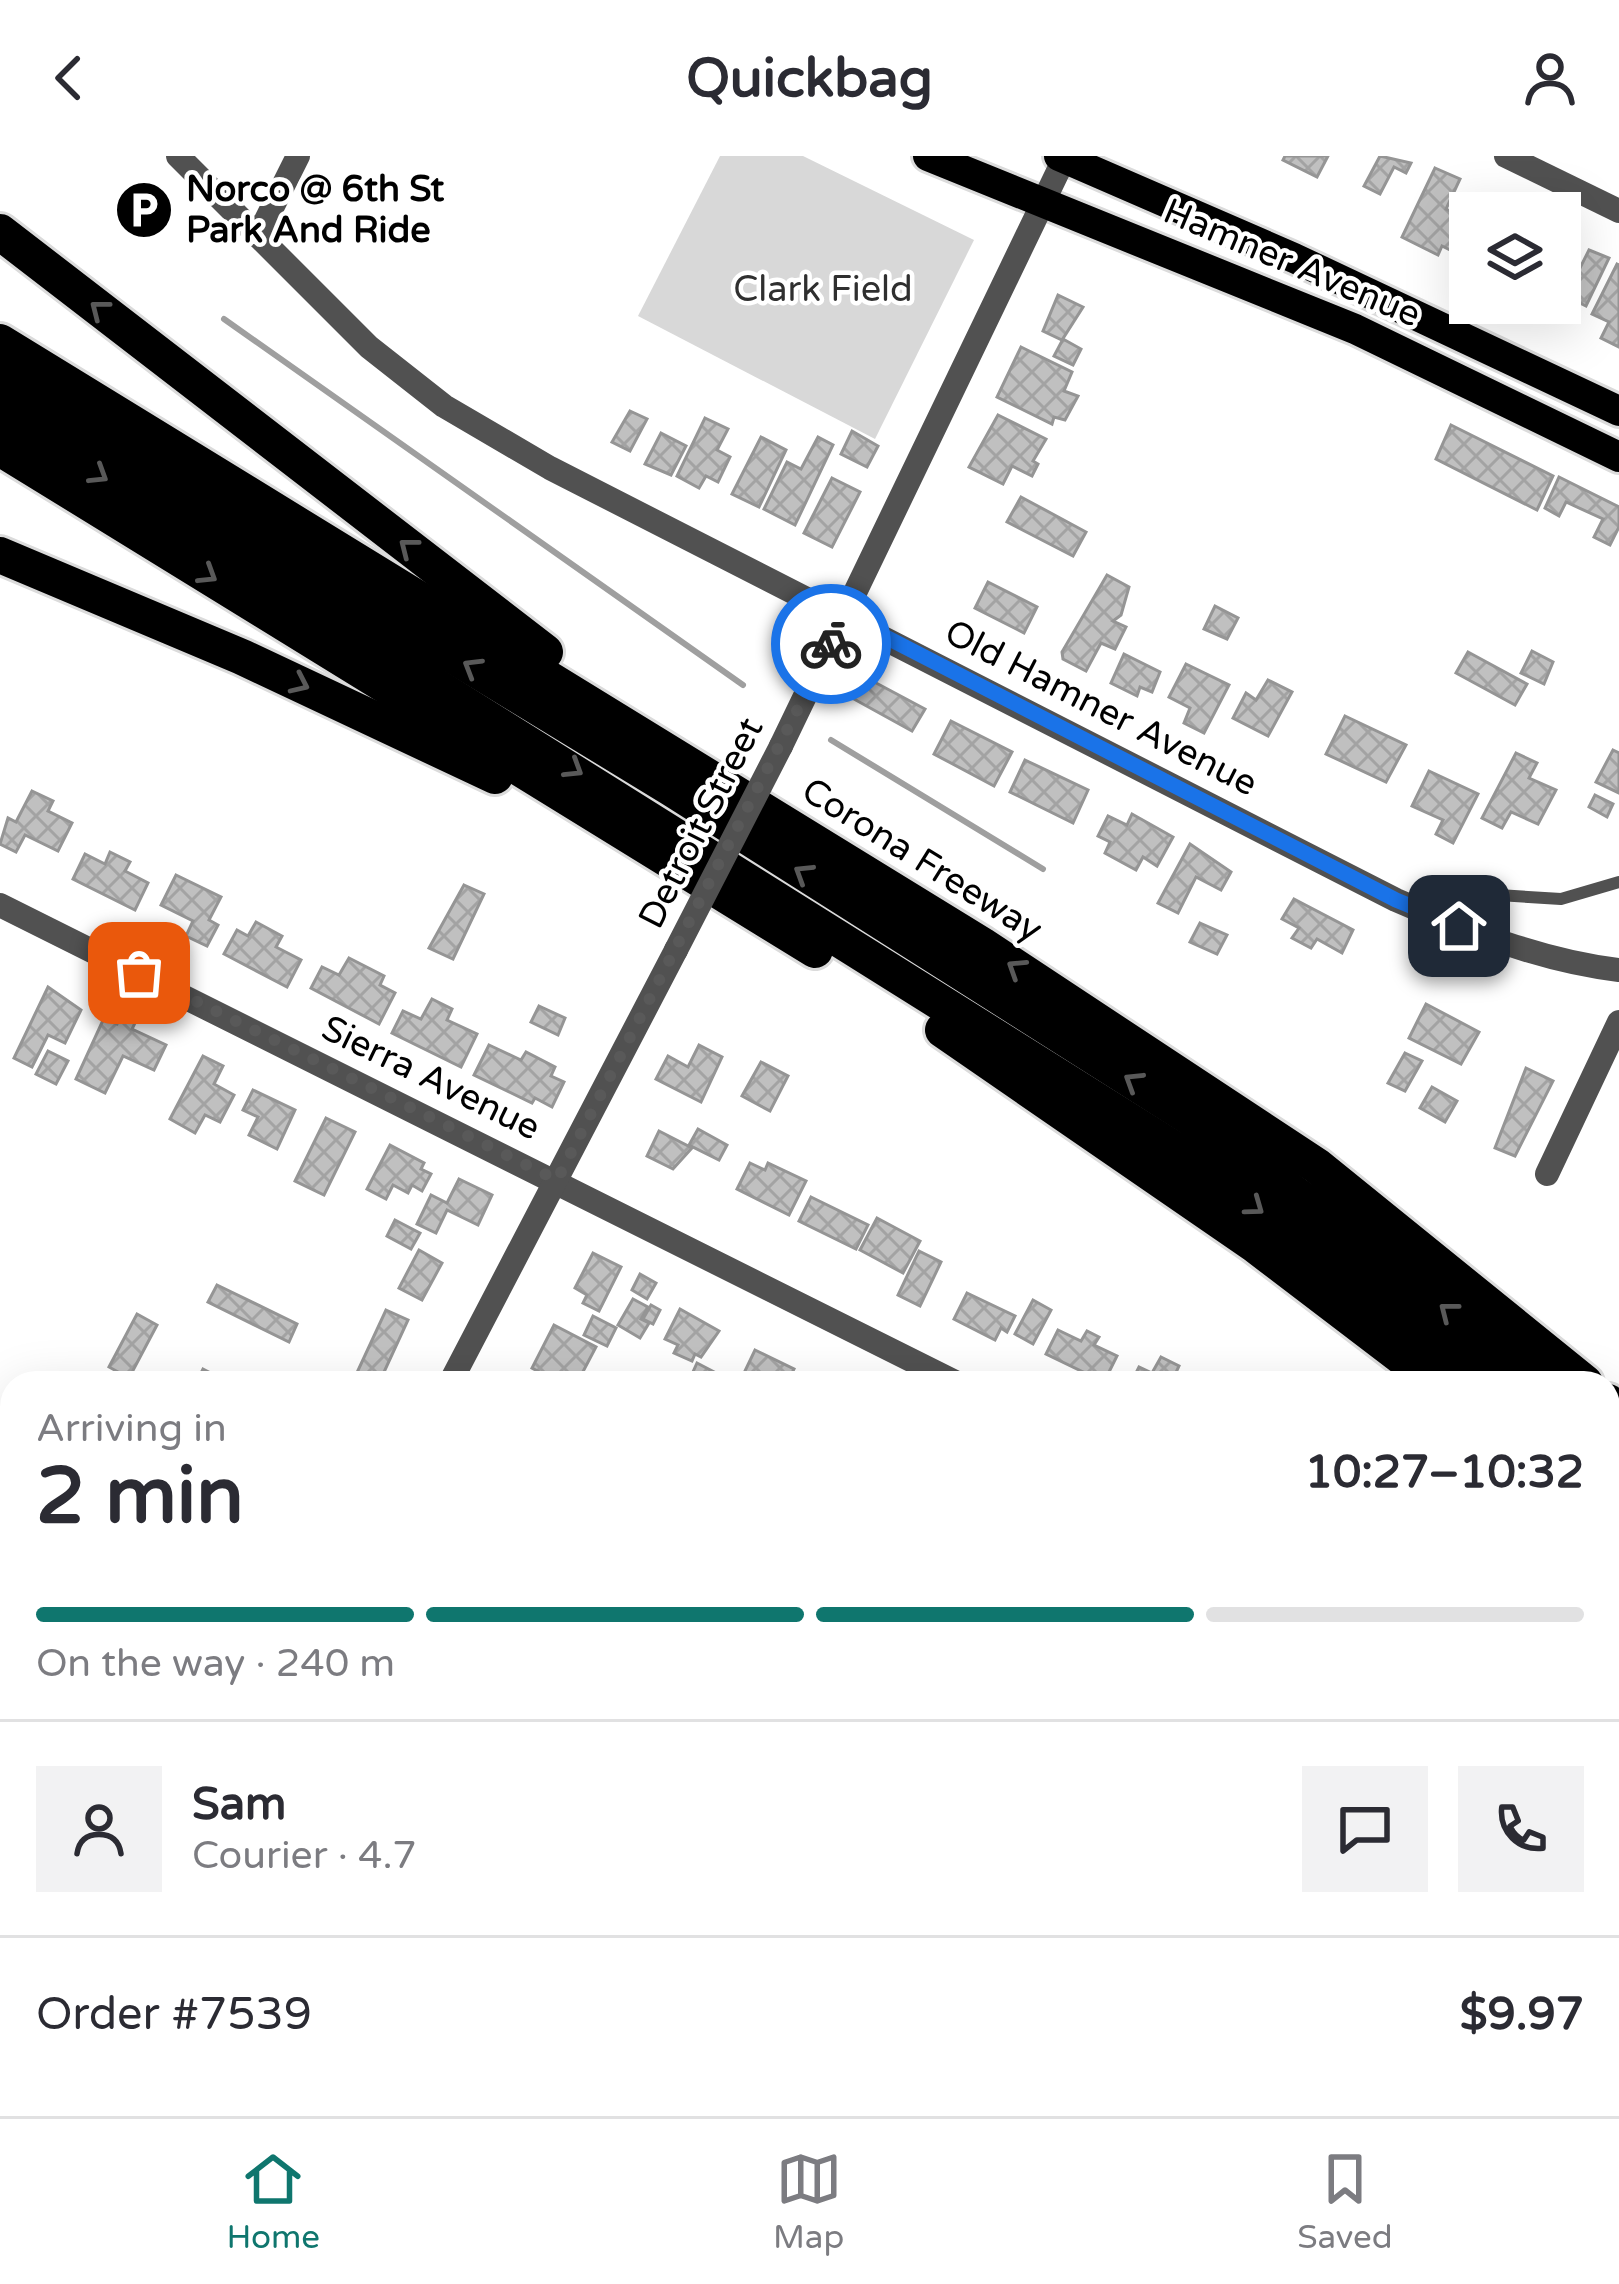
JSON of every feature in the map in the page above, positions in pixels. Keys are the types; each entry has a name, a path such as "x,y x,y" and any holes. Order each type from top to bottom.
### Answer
{"highway":[{"path":"0,232 700,772"},
{"name":"Corona Freeway","path":"0,342 982,945 1316,1166 1570,1371"},
{"path":"0,380 651,776 1188,1115 1524,1371"},
{"path":"0,413 1174,1149 1402,1314 1471,1371"},
{"path":"0,448 932,1022 1255,1245 1420,1371"},
{"path":"0,555 242,657 652,849"}],"main road":[{"name":"Hamner Avenue","path":"928,156 1355,329 1619,457"},
{"name":"Hamner Avenue","path":"1061,157 1294,258 1619,411"}],"street":[{"name":"Old Hamner Avenue","path":"178,156 369,347 444,406 595,493 1427,914 1491,940 1619,970"},
{"path":"259,236 298,156"},
{"path":"1506,156 1619,212"},
{"name":"Detroit Street","path":"456,1371 781,746 1061,157"},
{"name":"Sierra Avenue","path":"0,904 933,1371"},
{"path":"1547,1174 1619,1022"}],"lane":[{"path":"1427,914 1468,893 1561,899 1619,882"}],"green space":[{"name":"Clark Field","path":"720,156 803,156 974,240 875,439 638,316"}],"building":[{"path":"1285,156 1328,156 1317,177 1283,160"},
{"path":"1380,156 1411,163 1406,173 1394,167 1380,194 1364,186"},
{"path":"1435,168 1460,179 1454,192 1449,192 1446,209 1449,250 1442,246 1438,255 1402,237"},
{"path":"1589,250 1609,258 1586,306 1581,304 1581,266"},
{"path":"1617,264 1619,347 1601,338 1609,322 1592,314"},
{"path":"1058,295 1083,307 1062,340 1043,331"},
{"path":"1063,339 1081,349 1073,365 1054,356"},
{"path":"1021,347 1072,372 1064,391 1078,396 1065,420 1054,417 1052,424 997,397"},
{"path":"630,411 647,419 630,451 612,442"},
{"path":"998,415 1046,439 1033,461 1038,464 1032,476 1012,466 1003,484 969,467"},
{"path":"705,418 728,429 717,450 730,457 718,482 706,476 699,488 677,476"},
{"path":"1451,425 1553,476 1537,510 1436,459"},
{"path":"852,431 878,446 867,467 841,454"},
{"path":"661,433 686,446 671,475 645,464"},
{"path":"761,437 786,450 759,507 732,494"},
{"path":"818,437 833,445 795,525 764,509 787,462 801,469"},
{"path":"1559,477 1619,507 1619,527 1610,545 1594,537 1603,519 1566,502 1559,516 1545,508"},
{"path":"832,478 860,492 832,547 804,533"},
{"path":"1021,497 1086,532 1073,556 1007,522"},
{"path":"1107,575 1129,587 1121,615 1113,621 1126,627 1115,649 1101,643 1086,671 1063,659 1062,652"},
{"path":"988,582 1037,607 1024,633 975,608"},
{"path":"1215,606 1238,618 1227,639 1204,629"},
{"path":"1532,651 1553,662 1544,684 1521,673"},
{"path":"1468,652 1527,684 1515,705 1456,673"},
{"path":"1124,654 1160,672 1152,692 1140,687 1137,696 1111,683"},
{"path":"1186,664 1229,685 1204,733 1184,723 1190,708 1169,697"},
{"path":"863,676 925,709 912,731 852,698"},
{"path":"1268,680 1292,692 1268,736 1233,718 1246,693 1256,700"},
{"path":"1345,716 1406,745 1386,782 1326,754"},
{"path":"951,721 1012,752 994,786 934,754"},
{"path":"1613,750 1619,753 1619,793 1596,782"},
{"path":"1516,753 1537,763 1529,778 1556,790 1538,824 1511,812 1502,828 1482,818"},
{"path":"1025,760 1088,790 1073,823 1010,792"},
{"path":"1429,771 1478,794 1453,843 1436,834 1443,820 1412,806"},
{"path":"32,791 53,801 48,811 72,823 58,851 25,835 16,852 0,844 8,818 16,822"},
{"path":"1595,795 1613,804 1607,817 1589,807"},
{"path":"1132,814 1173,837 1157,866 1143,857 1136,870 1105,853 1110,842 1098,836 1108,816 1127,825"},
{"path":"1190,844 1231,872 1221,890 1196,877 1178,913 1158,903"},
{"path":"110,852 130,862 125,871 148,883 135,910 73,879 85,854 105,864"},
{"path":"176,875 221,897 209,920 218,925 207,946 186,936 193,921 161,905"},
{"path":"464,885 484,894 453,959 429,948"},
{"path":"1294,899 1353,930 1342,953 1317,939 1311,948 1292,938 1299,928 1282,919"},
{"path":"256,922 282,936 276,947 301,960 287,987 224,954 237,930 248,936"},
{"path":"1200,923 1227,935 1217,954 1190,942"},
{"path":"349,958 384,976 380,985 395,993 379,1024 311,988 322,967 339,975"},
{"path":"48,987 81,1010 65,1043 48,1035 32,1067 14,1058"},
{"path":"432,999 452,1009 447,1020 477,1034 461,1067 392,1033 403,1011 421,1019"},
{"path":"1426,1004 1479,1032 1461,1064 1409,1038"},
{"path":"539,1006 565,1018 558,1035 531,1022"},
{"path":"121,1014 136,1021 132,1029 166,1045 154,1070 123,1056 105,1093 76,1079 104,1018 117,1024"},
{"path":"489,1045 521,1060 526,1052 555,1067 551,1076 564,1082 552,1107 535,1098 532,1103 474,1075"},
{"path":"699,1045 722,1057 701,1102 656,1079 668,1056 688,1067"},
{"path":"48,1051 68,1061 56,1084 36,1074"},
{"path":"1405,1053 1422,1061 1405,1091 1388,1083"},
{"path":"203,1056 223,1066 214,1084 234,1095 220,1122 205,1115 195,1133 170,1119"},
{"path":"761,1062 788,1076 770,1111 742,1096"},
{"path":"1526,1068 1553,1081 1515,1156 1495,1148"},
{"path":"1432,1087 1457,1101 1445,1122 1420,1108"},
{"path":"253,1090 295,1110 277,1149 249,1135 258,1117 243,1110"},
{"path":"326,1118 355,1132 324,1195 295,1181"},
{"path":"698,1129 727,1145 719,1160 689,1145"},
{"path":"659,1131 692,1148 673,1169 647,1156"},
{"path":"390,1145 424,1163 421,1169 431,1174 422,1191 412,1185 408,1193 393,1185 386,1199 367,1189"},
{"path":"750,1163 765,1170 768,1163 806,1181 789,1215 737,1189"},
{"path":"459,1179 492,1195 478,1225 447,1210 436,1233 417,1224 431,1195 447,1203"},
{"path":"811,1197 868,1225 856,1249 799,1221"},
{"path":"877,1218 920,1241 903,1273 860,1250"},
{"path":"395,1220 420,1233 411,1249 387,1236"},
{"path":"419,1250 442,1263 422,1300 399,1288"},
{"path":"919,1251 941,1262 920,1306 898,1295"},
{"path":"593,1253 621,1267 599,1311 583,1303 587,1295 575,1288"},
{"path":"640,1274 656,1283 647,1299 632,1290"},
{"path":"217,1285 297,1324 289,1342 208,1302"},
{"path":"967,1293 1015,1316 1007,1332 1001,1328 995,1340 954,1319"},
{"path":"633,1299 648,1307 641,1319 649,1323 640,1338 618,1325"},
{"path":"1033,1300 1051,1310 1033,1344 1015,1334"},
{"path":"651,1305 660,1310 653,1324 643,1319"},
{"path":"680,1309 719,1331 701,1357 695,1354 692,1361 674,1353 678,1345 665,1339"},
{"path":"386,1310 408,1320 385,1371 358,1371"},
{"path":"137,1314 157,1325 133,1371 109,1367"},
{"path":"593,1316 616,1328 607,1346 584,1335"},
{"path":"554,1325 596,1347 583,1371 532,1368"},
{"path":"1058,1330 1081,1341 1087,1331 1099,1337 1094,1345 1117,1356 1110,1371 1081,1371 1046,1354"},
{"path":"755,1350 794,1369 793,1371 745,1371"},
{"path":"1161,1357 1179,1366 1177,1371 1153,1371"}],"waterway":[{"path":"224,319 743,685"},
{"path":"831,740 1043,869"}],"way so far":[{"path":"139,973 557,1180 831,644"}],"place":[{"name":"Norco @ 6th St Park And Ride","path":"144,210"}],"route":[{"path":"831,644 845,616 1396,900 1459,926"}]}
